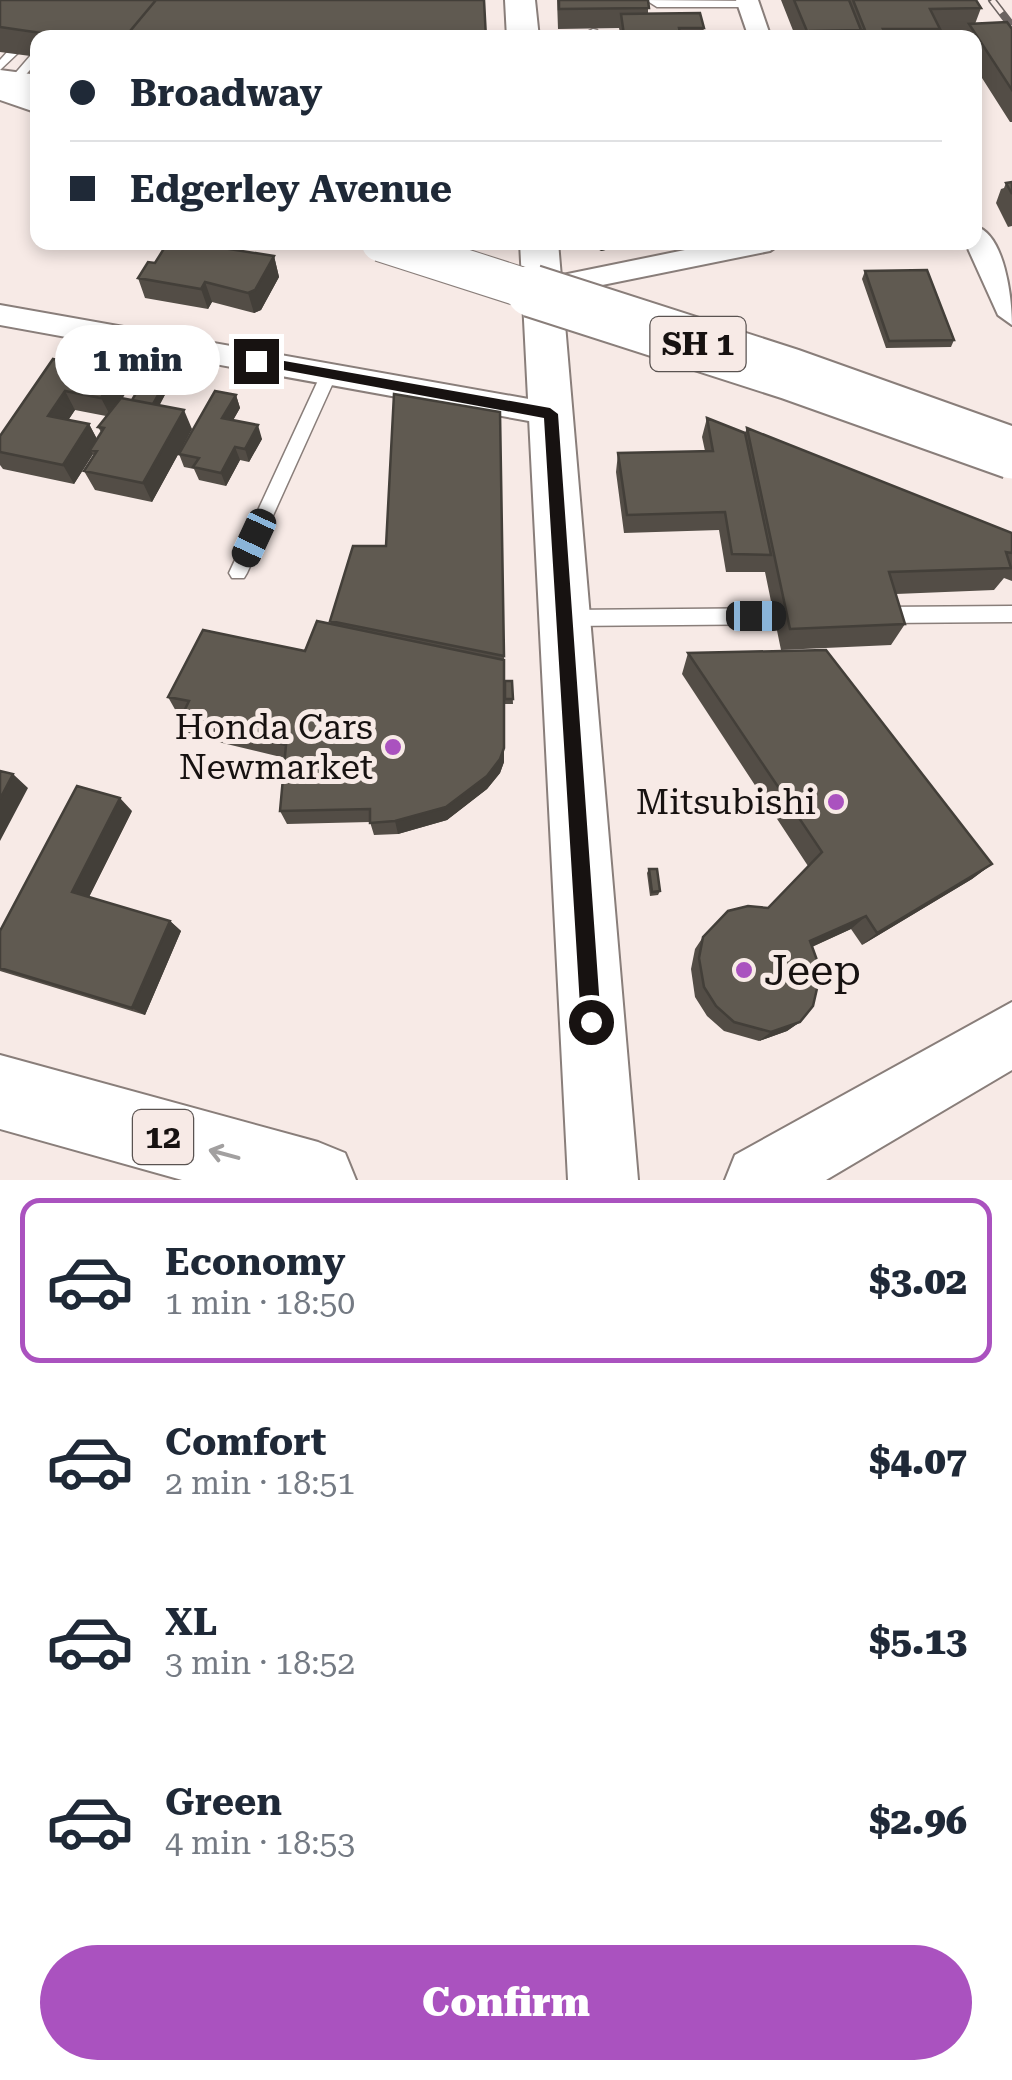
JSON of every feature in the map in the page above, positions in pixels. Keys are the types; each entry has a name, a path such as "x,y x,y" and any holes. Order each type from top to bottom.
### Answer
{"main road":[{"path":"520,0 522,30"},
{"path":"13,86 30,113"},
{"name":"SH 1","path":"406,250 809,380 1012,453"},
{"name":"SH 1","path":"482,250 796,350 1012,426"},
{"path":"540,250 602,1180"},
{"path":"760,1180 1012,1034"},
{"name":"12","path":"0,1092 318,1180"}],"street":[{"path":"749,6 757,30"},
{"path":"542,288 689,250"},
{"path":"982,250 1012,315"},
{"path":"0,315 550,414"}],"lane":[{"path":"651,0 657,4 749,6"},
{"path":"654,15 749,6"},
{"path":"13,52 13,86"},
{"path":"13,86 30,64"},
{"path":"238,573 330,374"},
{"path":"870,616 1012,614"},
{"path":"566,618 813,616"}],"building":[{"path":"0,0 156,0 131,30 30,31 0,27"},
{"path":"156,0 484,0 486,30 131,30"},
{"path":"559,0 648,0 649,8 559,9"},
{"path":"794,0 849,0 861,30 806,30"},
{"path":"853,0 976,0 981,8 930,9 940,29 865,30"},
{"path":"700,13 704,28 623,30 621,14"},
{"path":"1007,22 1012,29 1012,90 982,44 982,30 973,30 969,24"},
{"path":"163,250 236,250 274,256 255,290 248,293 205,282 201,289 138,278 148,262 155,263"},
{"path":"927,270 954,340 889,341 865,271"},
{"path":"53,359 118,371 101,398 65,391 48,416 89,424 63,465 0,452 0,436"},
{"path":"143,381 164,384 153,404 132,400"},
{"path":"215,391 236,395 222,418 258,425 245,449 235,447 221,473 193,467 199,458 179,454"},
{"path":"394,394 500,412 504,656 330,621 353,546 386,546"},
{"path":"121,398 184,410 143,483 84,471 97,451 90,450 104,428 98,427"},
{"path":"707,418 745,433 771,555 732,554 725,512 627,515 618,453 713,451"},
{"path":"747,428 1012,533 1012,553 1006,552 1011,568 889,572 905,624 790,629"},
{"path":"317,621 504,660 504,748 487,776 446,807 395,821 370,823 370,809 280,811 286,745 180,720 189,701 168,697 203,630 305,651"},
{"path":"826,650 992,864 877,933 866,916 810,941 821,971 813,1006 800,1022 771,1032 734,1022 716,1006 704,987 699,958 703,937 728,911 748,906 768,908 822,852 688,653"},
{"path":"505,681 512,681 513,699 505,699"},
{"path":"0,771 13,774 0,799"},
{"path":"77,786 120,798 72,892 170,921 132,1008 0,968 0,931"},
{"path":"649,869 657,869 660,891 652,892"}],"railway":[{"path":"992,0 1012,26"}],"place":[{"name":"Honda Cars Newmarket","path":"393,747"},
{"name":"Mitsubishi","path":"836,802"},
{"name":"Jeep","path":"744,970"}],"route":[{"path":"256,361 550,414 591,1022"}]}
